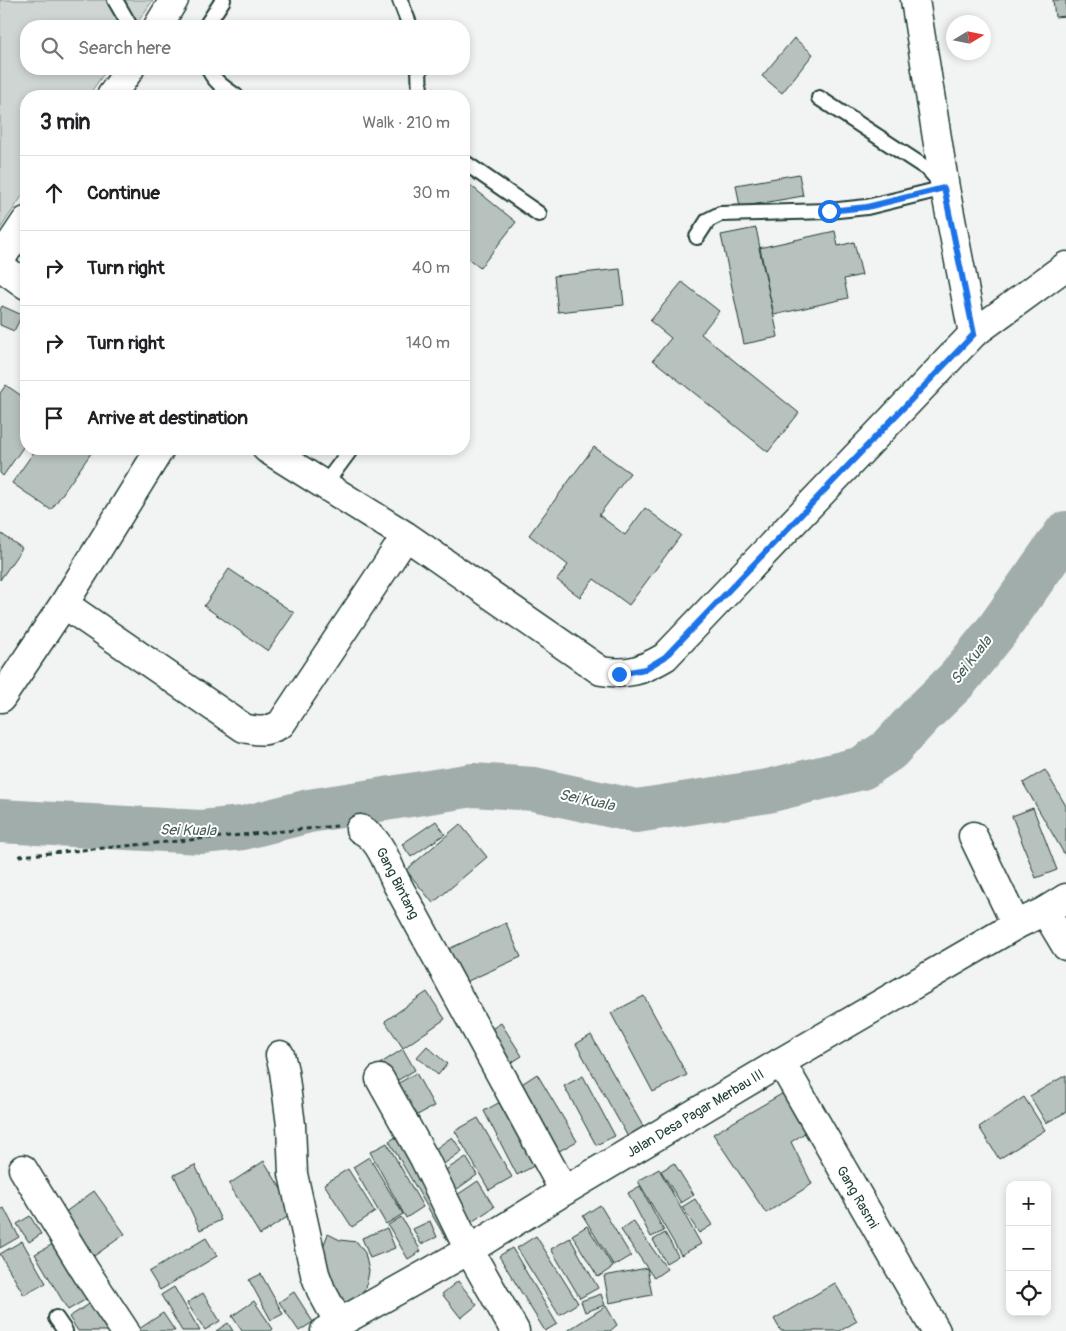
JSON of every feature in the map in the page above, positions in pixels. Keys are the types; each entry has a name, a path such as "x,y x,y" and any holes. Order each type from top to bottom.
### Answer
{"street":[{"path":"162,20 174,0"},
{"path":"915,0 944,188 974,334"},
{"path":"115,90 126,75"},
{"path":"0,260 20,230"},
{"path":"0,266 20,281"},
{"path":"276,455 406,536 601,671 619,674 645,669 665,657 974,334 1066,266"},
{"path":"1,698 64,604 156,455"},
{"path":"64,604 244,728 257,732 270,730 281,724 406,536"},
{"name":"Gang Bintang","path":"360,829 368,832 376,839 397,884 564,1191"},
{"path":"973,836 1016,925"},
{"path":"1056,904 1066,946"},
{"name":"Jalan Desa Pagar Merbau III","path":"332,1327 469,1250 564,1191 781,1062 1016,925 1056,904"},
{"path":"280,1054 291,1125 292,1174 316,1274 332,1327"},
{"name":"Gang Rasmi","path":"781,1062 936,1331"},
{"path":"380,1080 424,1158 469,1250 515,1331"},
{"path":"23,1170 125,1331"}],"lane":[{"path":"115,0 127,20"},
{"path":"210,20 223,0"},
{"path":"400,0 408,20"},
{"path":"211,75 228,90"},
{"path":"419,75 420,90"},
{"path":"697,237 708,220 720,214 829,211 867,207 944,188 930,170 819,98"},
{"path":"470,166 539,214"},
{"path":"324,484 346,455"},
{"path":"56,1318 66,1331"}],"path":[{"path":"19,856 336,826 360,829"}],"shaded area":[{"path":"0,0 153,0 139,20 20,20 20,75 103,75 92,90 20,90 20,199 0,229"}],"building":[{"path":"1053,0 1066,0 1066,16 1055,17"},
{"path":"794,38 813,54 782,93 762,76"},
{"path":"799,174 803,196 740,207 736,185"},
{"path":"470,185 516,222 480,268 470,260"},
{"path":"756,228 778,337 744,344 721,235"},
{"path":"835,231 838,246 854,242 862,275 844,279 848,298 774,315 759,248"},
{"path":"620,269 624,305 558,312 554,276"},
{"path":"682,282 719,311 701,334 799,413 768,452 653,360 671,338 650,321"},
{"path":"2,306 20,314 20,319 14,331 0,325 0,310"},
{"path":"6,385 20,395 20,452 3,476 0,473 0,393"},
{"path":"594,447 630,473 599,515 625,535 645,508 681,535 629,605 594,579 580,597 557,580 568,565 529,535"},
{"path":"32,455 90,455 51,510 12,483"},
{"path":"0,533 22,548 0,580"},
{"path":"229,569 294,613 268,651 204,606"},
{"path":"1045,770 1066,806 1066,857 1023,783"},
{"path":"1033,808 1057,870 1036,878 1012,816"},
{"path":"436,821 445,834 411,857 402,844"},
{"path":"460,824 487,857 433,903 406,870"},
{"path":"506,923 521,957 459,985 444,951"},
{"path":"427,992 445,1019 403,1048 385,1021"},
{"path":"644,996 687,1075 653,1092 611,1013"},
{"path":"501,1023 522,1056 503,1068 482,1035"},
{"path":"591,1035 644,1128 628,1137 576,1044"},
{"path":"427,1046 447,1064 438,1075 417,1057"},
{"path":"403,1049 415,1070 390,1085 378,1065"},
{"path":"416,1073 434,1106 410,1119 392,1087"},
{"path":"537,1074 577,1141 554,1154 514,1089"},
{"path":"1066,1075 1066,1112 1046,1123 1030,1096"},
{"path":"583,1076 615,1136 596,1145 564,1086"},
{"path":"785,1092 808,1131 791,1142 812,1184 766,1213 713,1134"},
{"path":"509,1097 543,1161 517,1175 484,1111"},
{"path":"1024,1097 1045,1130 999,1159 979,1127"},
{"path":"478,1118 512,1177 489,1190 455,1131"},
{"path":"402,1134 458,1229 445,1237 389,1141"},
{"path":"452,1137 462,1151 441,1166 431,1152"},
{"path":"387,1143 423,1207 406,1218 370,1152"},
{"path":"369,1157 403,1214 386,1224 353,1167"},
{"path":"466,1157 477,1175 453,1192 441,1173"},
{"path":"264,1161 295,1212 260,1235 229,1184"},
{"path":"674,1163 694,1195 681,1203 661,1171"},
{"path":"195,1165 221,1220 200,1230 174,1175"},
{"path":"348,1169 375,1212 352,1227 324,1184"},
{"path":"659,1169 701,1244 681,1255 638,1181"},
{"path":"478,1181 494,1207 470,1223 454,1197"},
{"path":"640,1186 664,1231 651,1237 628,1193"},
{"path":"94,1191 125,1234 94,1256 64,1213"},
{"path":"695,1199 712,1225 699,1233 682,1207"},
{"path":"600,1205 631,1256 614,1266 583,1216"},
{"path":"4,1208 19,1237 0,1248 0,1210"},
{"path":"30,1216 41,1234 29,1242 17,1224"},
{"path":"401,1217 421,1251 408,1259 388,1225"},
{"path":"430,1221 437,1237 421,1244 413,1229"},
{"path":"633,1221 667,1269 654,1278 621,1230"},
{"path":"587,1226 613,1267 598,1277 572,1235"},
{"path":"387,1228 395,1248 370,1258 362,1238"},
{"path":"665,1233 678,1256 666,1263 653,1240"},
{"path":"328,1234 340,1240 357,1242 365,1253 369,1271 366,1288 344,1309 318,1259"},
{"path":"536,1236 578,1303 559,1315 517,1248"},
{"path":"206,1238 217,1256 160,1290 149,1272"},
{"path":"570,1238 598,1288 580,1298 551,1249"},
{"path":"22,1241 46,1283 24,1295 0,1254"},
{"path":"55,1243 95,1294 68,1310 35,1254"},
{"path":"512,1248 557,1324 545,1331 499,1256"},
{"path":"647,1268 652,1295 609,1303 604,1276"},
{"path":"261,1274 283,1314 271,1320 249,1280"},
{"path":"458,1281 477,1305 461,1318 442,1294"},
{"path":"835,1283 857,1321 840,1331 781,1331 774,1319"},
{"path":"174,1287 200,1331 182,1331 161,1295"},
{"path":"294,1292 313,1322 299,1331 279,1302"},
{"path":"203,1293 220,1321 205,1330 187,1303"},
{"path":"601,1294 605,1305 585,1312 581,1301"},
{"path":"94,1301 113,1331 78,1331 69,1317"},
{"path":"254,1301 273,1329 271,1331 242,1331 232,1316"},
{"path":"606,1306 617,1325 610,1331 567,1331"},
{"path":"163,1313 175,1331 136,1331"},
{"path":"228,1323 233,1331 216,1331"}],"waterway":[{"name":"Sei Kuala","path":"0,821 201,832 243,828 309,811 473,785 534,789 636,811 768,791 862,768 889,750 957,680 998,629 1066,533"}],"route":[{"path":"619,674 645,669 665,657 974,334 944,188 867,207 829,211"}]}
